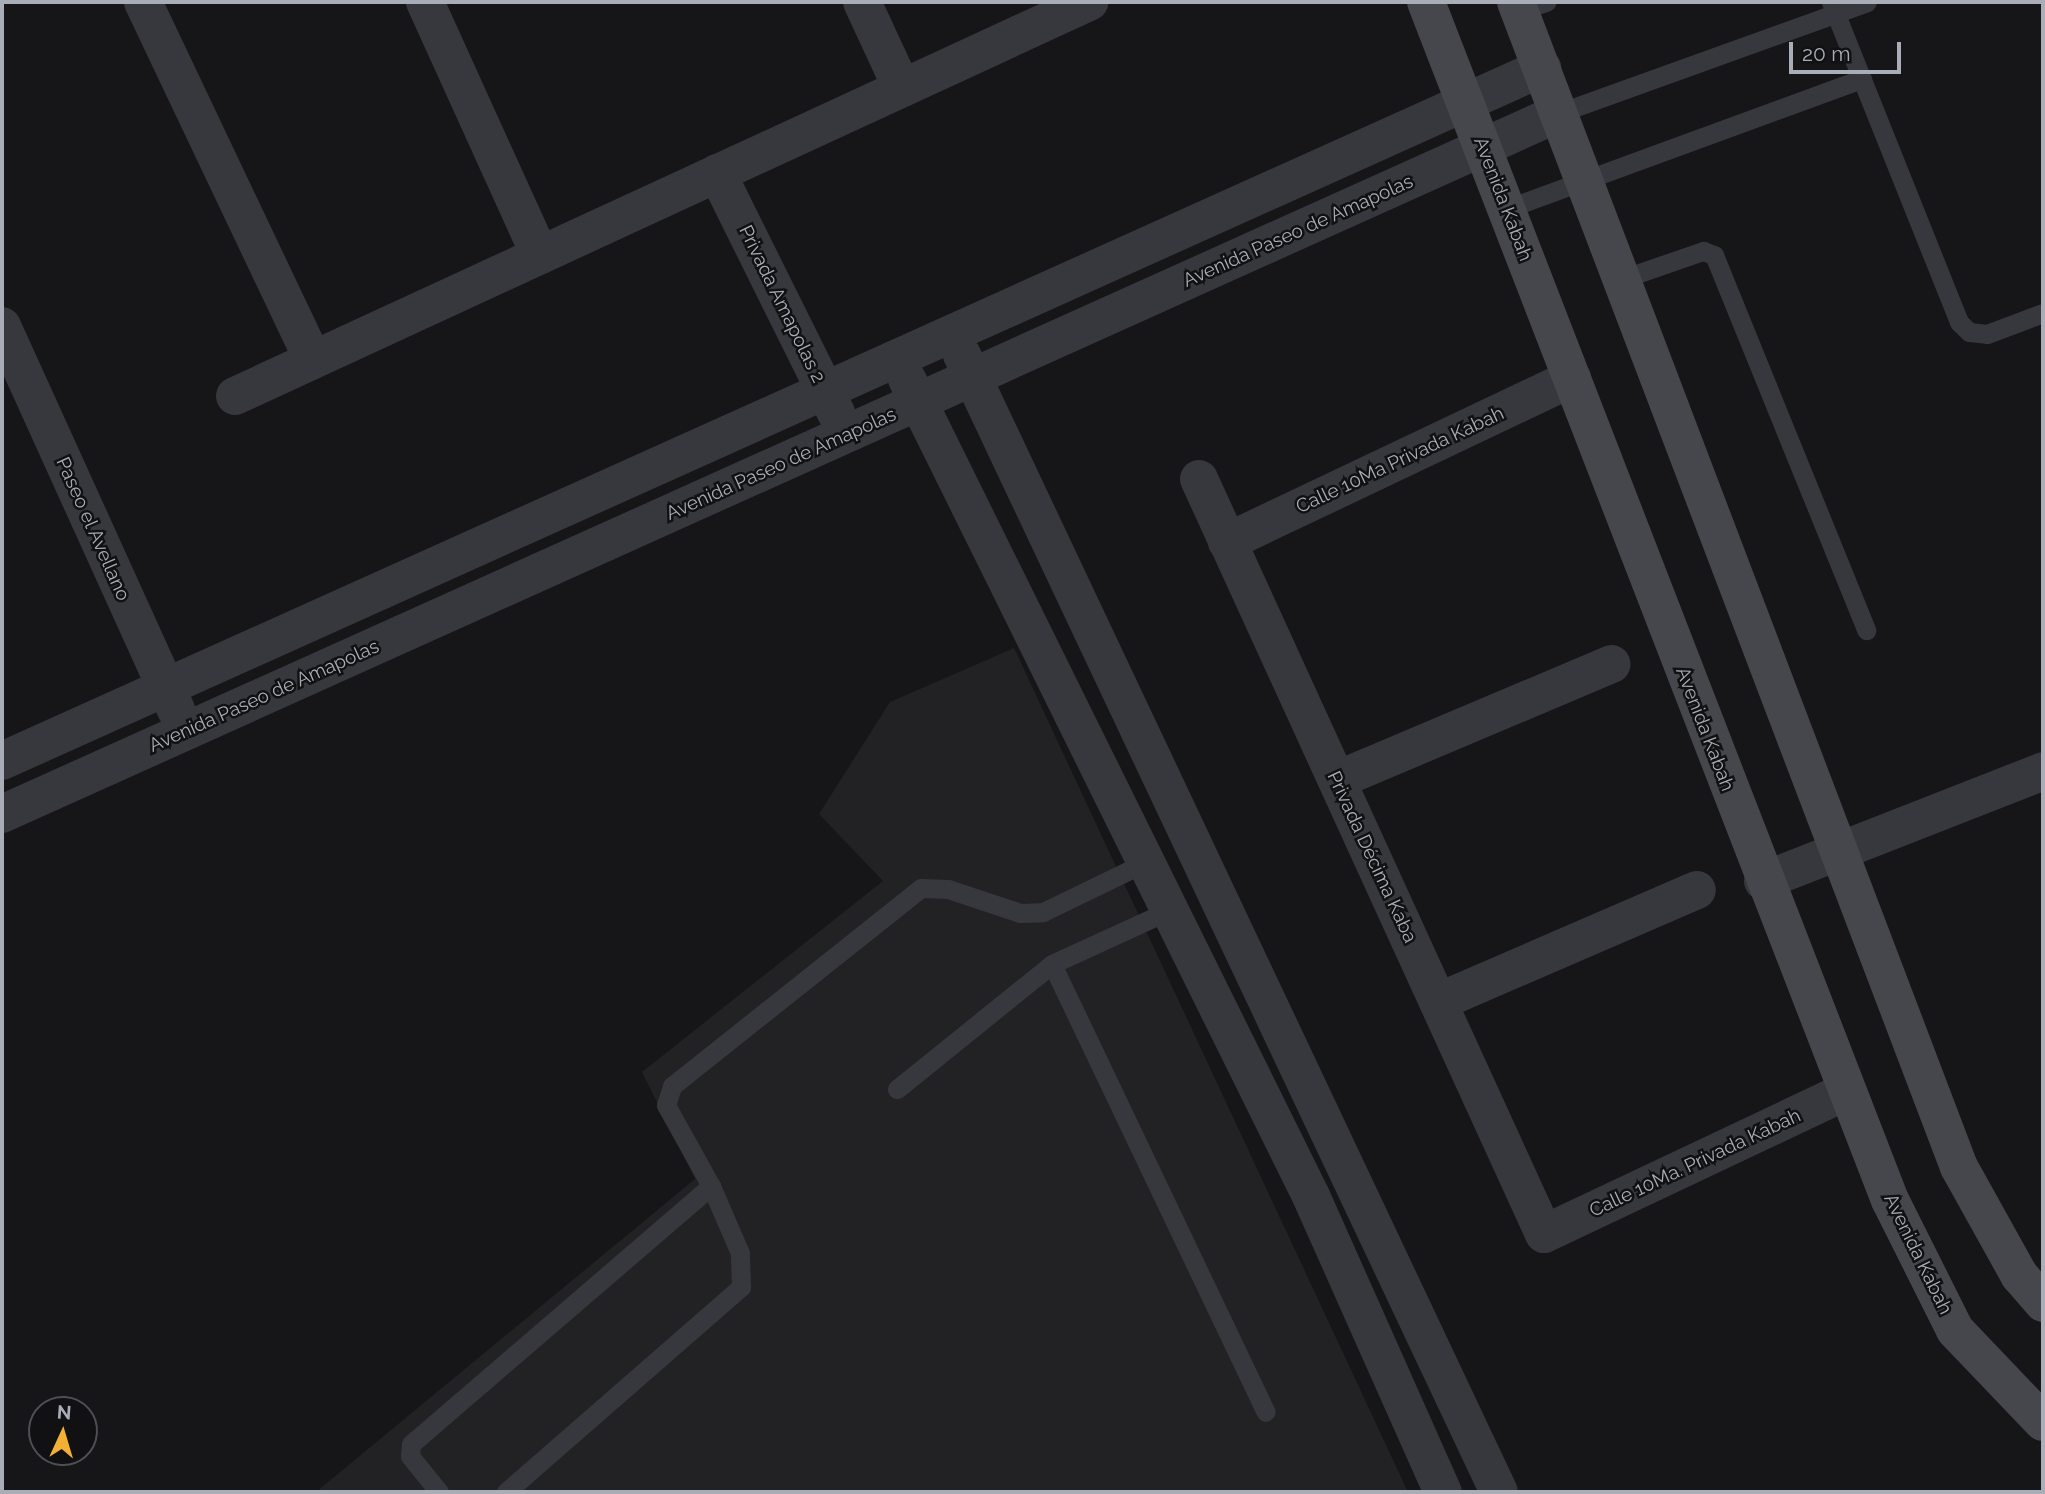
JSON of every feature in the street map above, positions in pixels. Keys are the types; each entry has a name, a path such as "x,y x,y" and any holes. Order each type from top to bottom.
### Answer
{"main road":[{"name":"Avenida Kabah","path":"1426,2 1763,881 1846,1091 1919,1264 1955,1330 2043,1422"},
{"path":"1528,5 1542,68 1959,1167 2019,1275 2043,1303"}],"street":[{"path":"143,2 313,360"},
{"path":"425,2 540,255"},
{"path":"862,2 902,88"},
{"path":"235,396 1088,2"},
{"path":"2,761 1542,68"},
{"name":"Avenida Paseo de Amapolas","path":"2,814 1559,113"},
{"name":"Privada Amapolas 2","path":"717,173 847,434"},
{"name":"Paseo el Avellano","path":"2,326 187,731"},
{"path":"951,334 1499,1492"},
{"path":"898,358 1311,1196 1443,1492"},
{"name":"Calle 10Ma Privada Kabah","path":"1227,542 1572,378"},
{"name":"Privada Décima Kaba","path":"1199,479 1544,1234"},
{"path":"1336,780 1612,664"},
{"path":"1763,881 1840,848 2043,771"},
{"path":"1438,1002 1697,890"},
{"name":"Calle 10Ma. Privada Kabah","path":"1544,1234 1846,1091"},
{"path":"1311,1196 1352,1180"}],"lane":[{"path":"1559,113 1834,8 1867,2"},
{"path":"1834,8 1959,322 1969,332 1987,334 2043,313"},
{"path":"1506,209 1862,79"},
{"path":"1622,279 1703,251 1714,255 1866,630"},
{"path":"506,1492 741,1287 740,1253 711,1186 666,1105 666,1095 921,888 948,889 1020,913 1044,912 1146,862"},
{"path":"897,1089 1052,964 1170,910"},
{"path":"1052,964 1266,1412"},
{"path":"439,1492 410,1456 411,1444 711,1186"}],"shaded area":[{"path":"1014,648 1408,1492 316,1492 695,1179 642,1072 883,881 819,814 890,702"}]}
